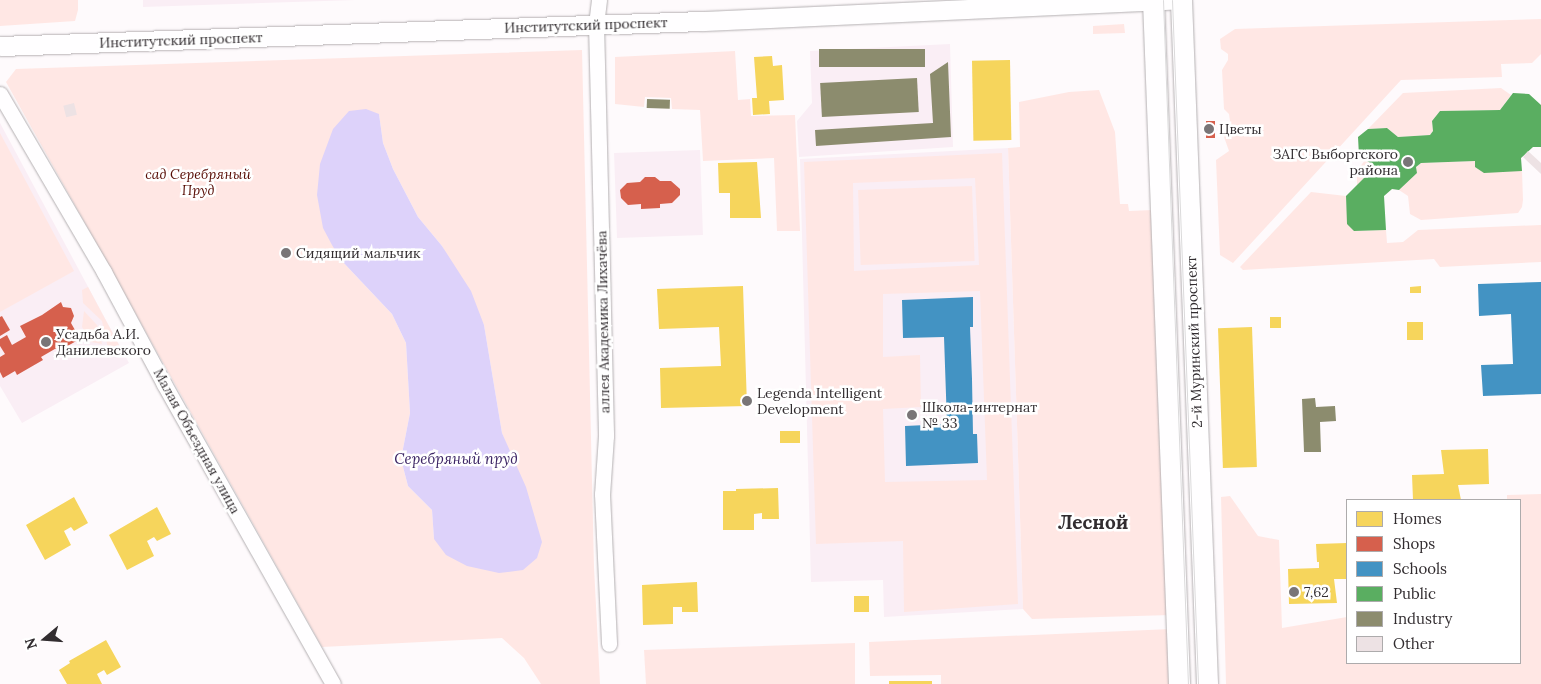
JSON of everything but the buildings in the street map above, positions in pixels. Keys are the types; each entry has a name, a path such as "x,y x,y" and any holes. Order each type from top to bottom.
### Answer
{"main road":[{"name":"2-й Муринский проспект","path":"1154,0 1179,684"},
{"name":"2-й Муринский проспект","path":"1182,0 1207,684"}],"street":[{"name":"аллея Академика Лихачёва","path":"599,0 596,24 606,436 602,494 609,644"},
{"name":"Институтский проспект","path":"0,46 1171,0"},
{"name":"Малая Объездная улица","path":"0,94 104,272 164,384 332,684"}],"shaded area":[{"path":"143,0 356,0 143,7"},
{"path":"950,44 953,147 799,157 797,121 812,103 810,51"},
{"path":"0,123 129,363 22,423 0,386"},
{"name":"Школа-интернат № 33","path":"1008,148 1023,609 884,617 883,580 811,582 800,159"},
{"path":"700,150 703,235 617,238 614,153"}],"green space":[{"path":"0,0 78,0 78,10 75,21 0,26"},
{"path":"1541,19 1541,54 1532,63 1501,64 1502,77 1401,80 1233,263 1220,255 1216,160 1229,151 1224,137 1224,128 1230,121 1229,114 1224,109 1222,70 1228,60 1228,54 1221,49 1220,39 1235,29"},
{"path":"1124,24 1125,33 1093,34 1093,26"},
{"name":"сад Серебряный Пруд","path":"582,50 594,567 600,684 541,684 524,658 502,638 322,647 6,82 16,69","holes":["379,114 383,143 393,169 418,217 442,246 484,325 502,433 511,456 434,539 432,510 408,486 401,459 410,413 406,343 392,314 341,260"]},
{"path":"735,51 738,100 750,99 751,116 795,115 800,231 777,231 774,158 703,161 700,110 672,109 671,98 645,97 644,107 615,104 615,57"},
{"path":"1501,88 1511,95 1500,110 1440,111 1432,121 1433,131 1430,135 1398,137 1387,128 1368,129 1403,93"},
{"path":"1099,90 1115,132 1120,204 1128,204 1129,211 1153,210 1171,615 1032,619 1023,609 1008,148 1020,147 1019,102 1069,92"},
{"path":"0,133 74,271 0,312"},
{"path":"1002,153 1018,604 904,612 903,541 816,544 804,162","holes":["975,178 979,265 854,271 853,183","980,291 987,480 885,482 883,409 921,407 920,355 883,357 883,294"]},
{"path":"1365,160 1372,164 1372,170 1357,185 1357,171"},
{"path":"1475,161 1475,167 1522,171 1523,200 1522,207 1518,213 1421,220 1410,214 1408,196 1399,190 1417,173 1416,167 1421,163"},
{"path":"972,186 975,261 861,265 858,190"},
{"path":"1311,192 1346,196 1348,224 1354,231 1386,230 1387,243 1403,242 1418,230 1541,225 1541,262 1440,267 1434,259 1243,270 1240,267"},
{"path":"88,287 119,345 108,348 102,321 83,303 82,290"},
{"path":"84,311 97,325 102,344 91,342 82,327"},
{"path":"1541,494 1541,684 1226,684 1221,497 1230,496 1258,536 1279,540 1282,628 1346,617 1346,664 1521,664 1521,499 1507,499 1507,495"},
{"path":"1171,629 1173,684 941,684 941,675 870,676 869,642"},
{"path":"855,643 855,684 646,684 644,650"}],"water":[{"name":"Серебряный пруд","path":"366,109 379,114 383,143 393,169 418,217 442,246 471,291 484,325 502,433 526,487 542,542 537,558 523,570 499,573 467,566 446,555 434,539 432,510 408,486 401,459 410,413 406,343 392,314 341,260 323,228 317,195 320,164 333,129 349,111"}],"tram line":[{"path":"1163,0 1188,684"},
{"path":"1172,0 1198,684"}],"place":[{"name":"Цветы","path":"1209,129"},
{"name":"ЗАГС Выборгского района","path":"1408,162"},
{"name":"Сидящий мальчик","path":"286,253"},
{"name":"Усадьба А.И. Данилевского","path":"46,342"},
{"name":"Legenda Intelligent Development","path":"747,401"},
{"name":"Школа-интернат № 33","path":"912,415"},
{"name":"7,62","path":"1294,592"}],"district":[{"name":"Лесной","path":"1093,523"}]}
